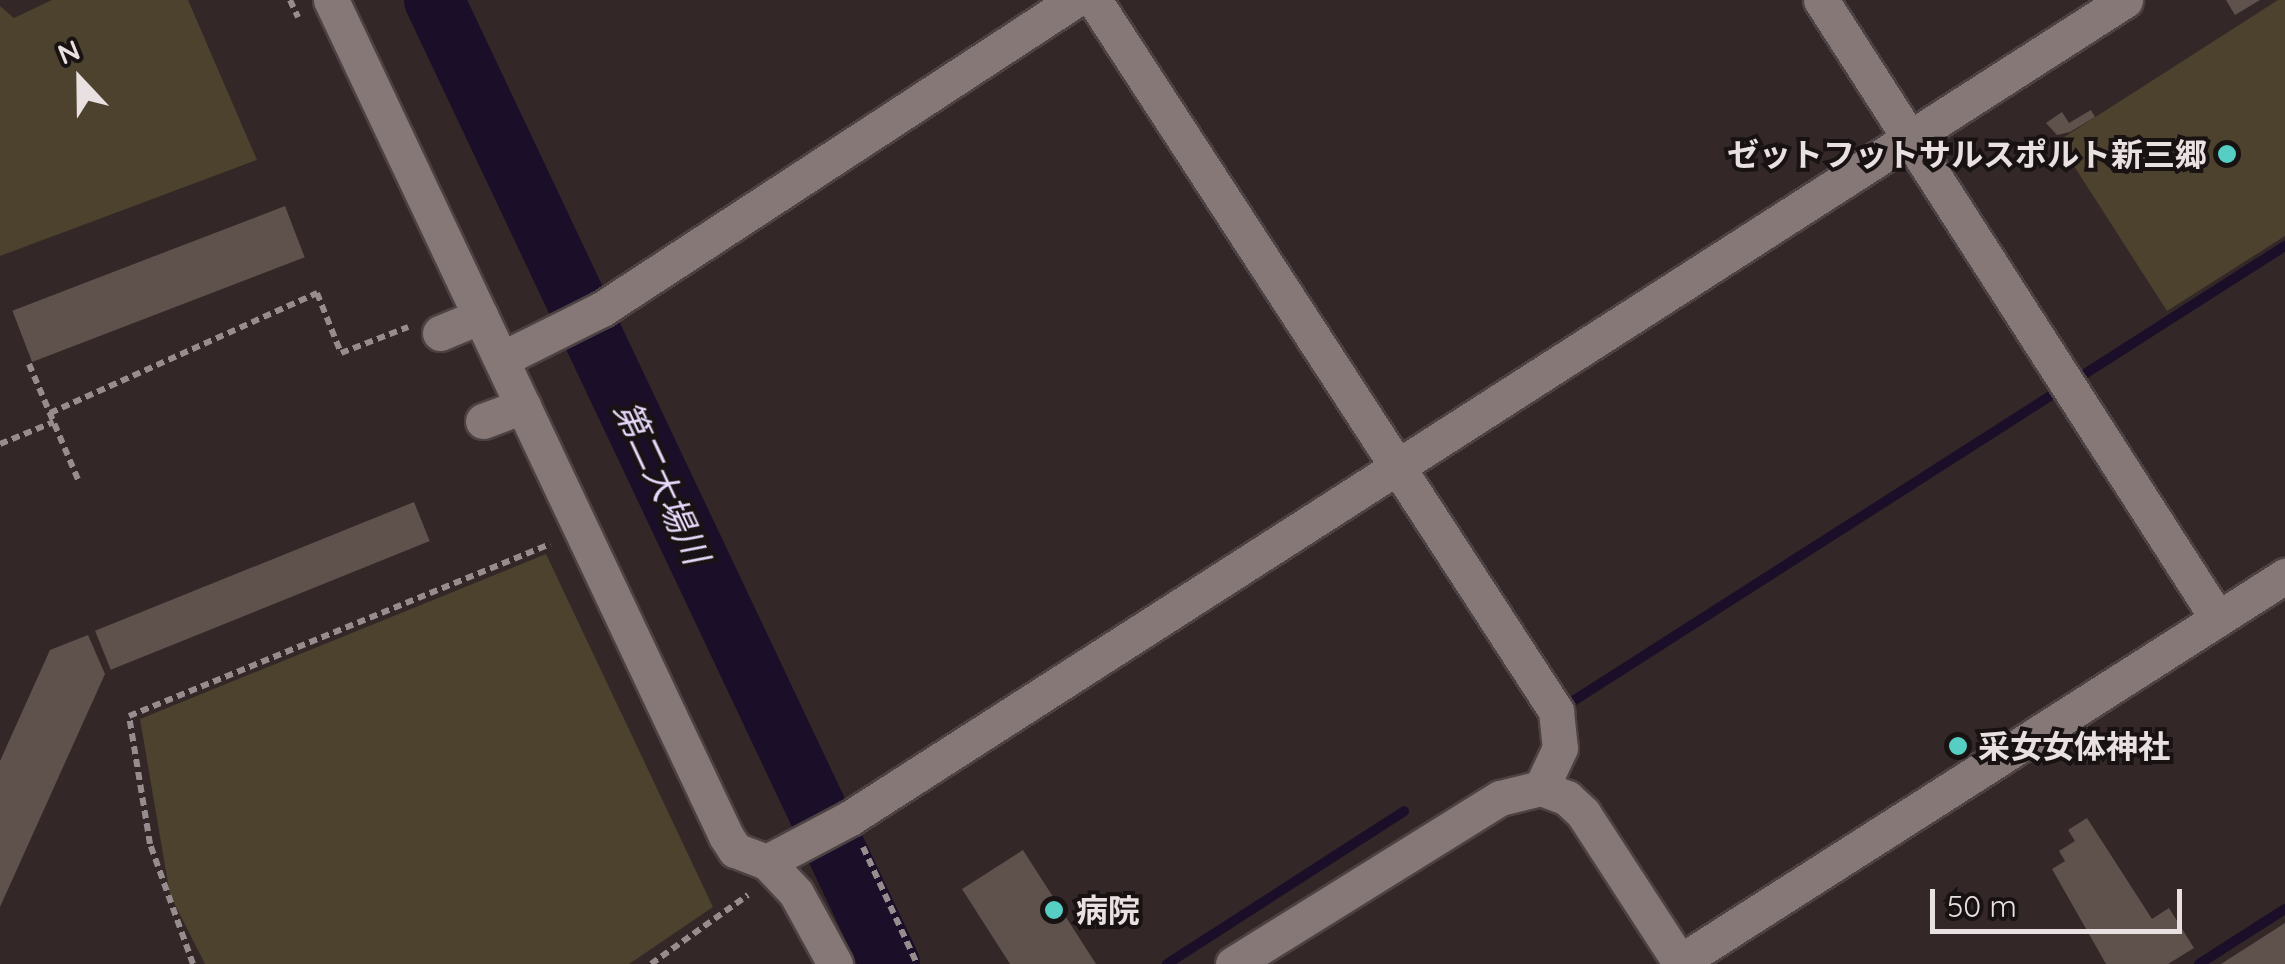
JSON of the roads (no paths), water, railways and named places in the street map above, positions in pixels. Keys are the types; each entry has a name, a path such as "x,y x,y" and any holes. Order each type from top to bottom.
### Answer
{"street":[{"path":"331,0 726,836 735,850 783,854 861,810 2125,0"},
{"path":"502,359 551,339 602,309 1074,0"},
{"path":"1094,0 1556,711 1560,748 1541,788"},
{"path":"1820,0 2218,620"},
{"path":"431,328 481,316"},
{"path":"484,422 523,406"},
{"path":"1233,964 1500,798 1541,788 1567,798 1584,814 1681,963 2285,576"},
{"path":"783,854 796,892 835,964"}],"waterway":[{"name":"第二大場川","path":"434,0 890,964"},
{"path":"1570,703 2285,246"},
{"path":"1167,964 1404,811"},
{"path":"2199,964 2285,909"}],"place":[{"name":"ゼットフットサルスポルト新三郷","path":"2227,154"},
{"name":"采女女体神社","path":"1958,746"},
{"name":"病院","path":"1054,910"}]}
